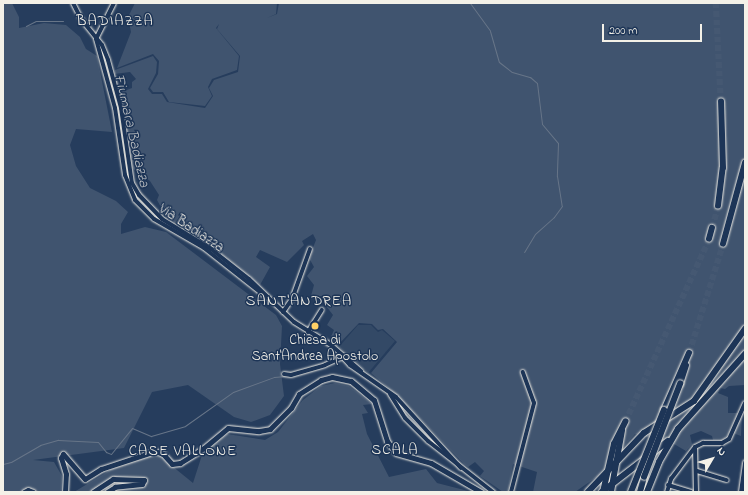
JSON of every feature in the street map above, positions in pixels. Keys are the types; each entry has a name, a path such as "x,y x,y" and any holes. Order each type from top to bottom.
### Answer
{"highway":[{"path":"718,206 723,168 721,102"},
{"path":"723,244 745,163"},
{"path":"709,239 712,228"},
{"path":"588,492 638,438 686,408 699,395 745,329"},
{"path":"647,492 671,439 688,416 745,354"},
{"path":"640,492 688,355"},
{"path":"630,492 664,410 678,385"},
{"path":"602,492 620,432 625,422"},
{"path":"610,492 620,432"},
{"path":"602,492 671,439"}],"main road":[{"path":"64,492 66,474 61,458 63,454 85,480 101,469 155,451 163,454 172,464 180,464 204,448 228,428 259,431 270,429 290,408 295,399 325,378 351,381 377,404 385,434 394,452 431,463 481,491"},
{"path":"93,492 113,479 144,480 142,484 115,486 107,492"},
{"path":"744,492 745,482"},
{"path":"24,492 29,490 33,492"}],"street":[{"name":"Via Badiazza","path":"73,3 96,39 116,108 129,189 138,203 156,217 204,248 273,302 308,332 336,350 389,392 461,468 483,485"},
{"path":"96,39 114,3"},
{"path":"283,312 292,299 310,249"},
{"path":"308,332 322,310"},
{"path":"284,374 305,371 343,356"},
{"path":"512,492 534,403 523,372"},
{"path":"667,492 668,485 696,447 703,443 722,443 729,440 745,403"},
{"path":"696,447 696,492"},
{"path":"741,492 745,462"},
{"path":"697,471 727,480"},
{"path":"481,491 483,485"},
{"path":"483,485 487,490 493,492"},
{"path":"668,485 691,492"}],"shaded area":[{"path":"3,3 12,3 19,17 19,28 44,23 66,25 80,37 86,49 97,56 112,132 76,129 70,145 76,166 90,188 116,201 128,212 121,224 121,234 145,227 166,232 276,315 282,326 280,364 284,396 270,415 251,422 234,417 188,385 152,392 124,448 33,460 54,462 62,476 61,492 3,492"},
{"path":"135,3 277,3 276,14 267,18 277,14 279,3 745,3 745,385 729,386 725,389 720,388 718,393 728,397 728,413 742,413 741,436 730,432 723,440 713,440 712,436 701,431 690,435 692,444 686,451 674,444 635,434 598,476 575,492 533,492 537,472 513,464 508,492 503,492 480,476 484,471 475,462 468,467 464,464 398,396 371,373 397,342 383,329 378,330 372,324 359,323 337,346 329,341 334,330 327,325 333,315 326,306 333,304 329,296 311,296 314,285 307,276 314,267 309,258 316,240 313,234 302,241 304,245 287,262 260,250 256,257 270,267 260,285 199,235 167,218 157,200 159,195 150,181 132,168 127,142 126,109 121,92 132,88 132,82 136,79 130,72 114,74 115,70 153,56 157,62 156,73 148,89 152,94 162,94 167,102 205,108 213,96 209,88 214,80 238,72 240,56 217,29 219,24 216,28 239,56 237,70 212,79 208,87 212,96 205,106 169,102 163,92 153,92 150,88 158,74 159,61 153,54 117,68 131,32 128,17"},
{"path":"358,325 371,325 378,332 382,330 395,341 368,373 339,347"},
{"path":"335,383 349,386 372,404 363,405 368,413 362,414 367,434 389,477 426,469 437,483 472,492 74,492 112,469 152,455 161,457 193,483 202,455 227,434 265,440 278,432 303,400 321,386"}],"waterway":[{"path":"470,3 490,31 499,62 512,72 530,77 537,83 542,124 558,143 557,176 562,206 554,217 535,234 524,252"},
{"path":"26,26 36,21 63,21"},
{"name":"Fiumara Badiazza","path":"102,51 118,111 120,128"},
{"name":"Fiumara Badiazza","path":"125,162 128,177"},
{"path":"3,464 11,462 40,445 58,440 98,442 106,452 111,454 132,428 151,436 185,426 233,392 274,377 286,376"},
{"name":"Fiumara Badiazza","path":"403,411 434,443"}],"tunnel":[{"path":"716,3 721,102"},
{"path":"712,228 718,206"},
{"path":"625,422 709,239"},
{"path":"689,353 723,244"}],"place":[{"name":"Chiesa di Sant'Andrea Apostolo","path":"315,326"}],"district":[{"name":"BADIAZZA","path":"115,22"},
{"name":"SANT'ANDREA","path":"299,302"},
{"name":"SCALA","path":"395,451"},
{"name":"CASE VALLONE","path":"183,452"}]}
